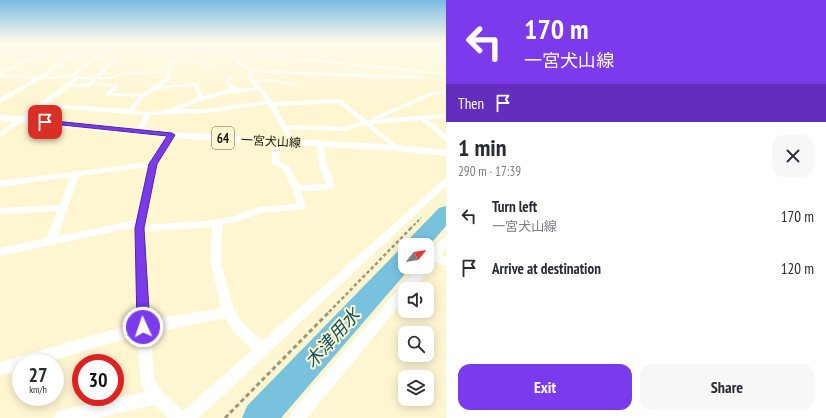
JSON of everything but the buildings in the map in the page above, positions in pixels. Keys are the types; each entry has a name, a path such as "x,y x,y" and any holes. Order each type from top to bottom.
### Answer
{"main road":[{"name":"一宮犬山線","path":"0,118 172,135 397,148 446,153"}],"street":[{"path":"0,75 23,63"},
{"path":"1,100 41,77 61,63"},
{"path":"71,76 88,63"},
{"path":"90,84 111,63"},
{"path":"131,111 134,105 143,96 168,79 170,65 174,63"},
{"path":"193,63 215,66"},
{"path":"239,63 251,71 382,77 446,78"},
{"path":"335,63 446,74"},
{"path":"251,71 250,78 271,103 292,142"},
{"path":"0,75 41,77 71,76 77,78 95,79 111,78 127,73 168,72"},
{"path":"230,77 227,82 231,88 235,90"},
{"path":"0,135 77,78"},
{"path":"253,82 269,80 301,85"},
{"path":"69,84 116,86 108,94 143,96"},
{"path":"156,88 196,84 202,98"},
{"path":"172,111 202,98 235,90 259,88"},
{"path":"284,127 344,129 367,122 434,93 446,92"},
{"path":"40,105 148,113 205,111 271,103 313,104 340,101 397,148"},
{"path":"140,132 148,113"},
{"path":"367,122 446,116"},
{"path":"423,118 446,139"},
{"path":"172,135 153,164 140,225 143,327 148,384 157,397 179,418"},
{"path":"0,252 140,225 217,223 236,219 260,210 300,208 302,207 296,188 286,168 276,164 275,141"},
{"path":"296,188 318,188 331,186 323,165 319,144"},
{"path":"0,184 153,164"},
{"path":"51,241 76,173"},
{"path":"187,418 446,182"},
{"path":"0,211 63,208"},
{"path":"217,223 216,263 228,312 239,328 262,351"},
{"path":"446,241 434,256 446,262"},
{"path":"412,282 419,274"},
{"path":"298,418 398,299"},
{"path":"0,369 143,327 162,325 228,312"},
{"path":"62,418 157,397"}],"path":[{"path":"225,418 424,215"}],"waterway":[{"name":"木津用水","path":"423,238 446,213"},
{"name":"木津用水","path":"259,418 398,266"}],"route":[{"path":"45,122 172,135 160,151 153,164 139,228 143,327"}]}
